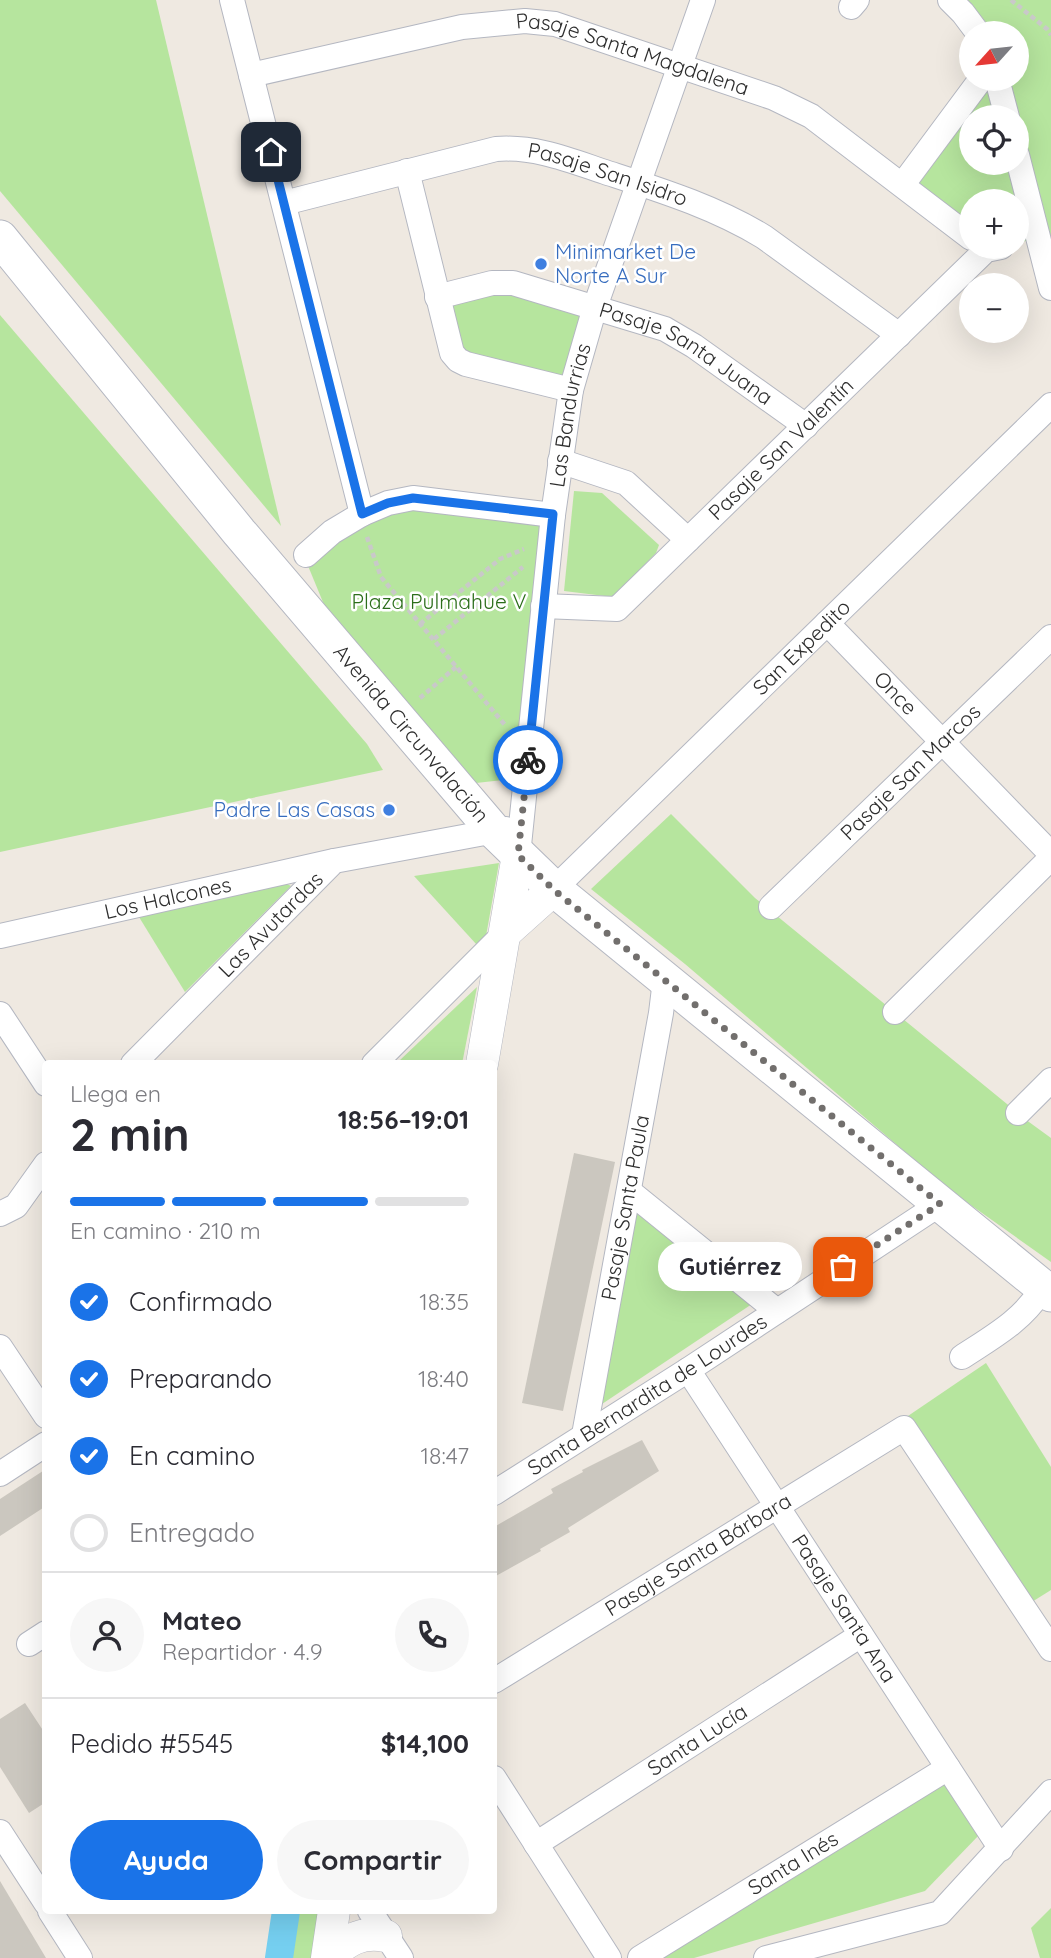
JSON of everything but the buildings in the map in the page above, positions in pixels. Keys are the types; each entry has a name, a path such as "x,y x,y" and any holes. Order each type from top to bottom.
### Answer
{"main road":[{"name":"Avenida Circunvalación","path":"0,238 239,532 399,719 511,837 554,890 1047,1291"}],"street":[{"path":"232,0 362,514"},
{"name":"Las Bandurrias","path":"483,1060 506,932 511,837 570,390 596,307 703,0"},
{"path":"950,0 969,21"},
{"name":"Pasaje Santa Magdalena","path":"251,75 462,27 525,21 555,24 583,31 774,98 811,116 959,226"},
{"path":"903,184 972,91"},
{"name":"Pasaje San Isidro","path":"284,203 496,149 515,147 557,156 639,183 741,223 764,236 899,335"},
{"path":"407,171 452,353 458,360 570,390"},
{"path":"1029,242 1051,288"},
{"name":"Pasaje San Valentín","path":"543,606 617,609 899,335 972,259"},
{"name":"Pasaje Santa Juana","path":"438,297 502,282 513,283 665,329 806,426"},
{"name":"San Expedito","path":"554,890 1051,405"},
{"path":"560,460 626,484 688,540"},
{"path":"306,555 332,532 362,514 388,503 413,498 553,514"},
{"name":"Once","path":"827,623 1051,856"},
{"name":"Pasaje San Marcos","path":"771,907 1051,637"},
{"name":"Las Avutardas","path":"137,1060 334,861 511,837"},
{"path":"895,1012 1051,856"},
{"name":"Los Halcones","path":"0,936 334,861"},
{"path":"378,1060 506,932 554,890"},
{"name":"Pasaje Santa Paula","path":"584,1435 665,980"},
{"path":"0,1014 42,1078"},
{"path":"1018,1113 1051,1080"},
{"path":"0,1214 16,1206 42,1170"},
{"path":"629,1191 777,1311"},
{"name":"Santa Bernardita de Lourdes","path":"497,1491 688,1370 940,1204"},
{"path":"962,1357 1017,1321 1047,1291"},
{"path":"0,1346 42,1410"},
{"name":"Pasaje Santa Ana","path":"688,1370 1001,1849"},
{"name":"Pasaje Santa Bárbara","path":"497,1679 904,1428 1051,1649"},
{"path":"0,1474 42,1447"},
{"name":"Santa Lucía","path":"536,1844 861,1635"},
{"name":"Santa Inés","path":"640,1958 948,1768"},
{"path":"497,1784 609,1958"},
{"path":"766,1958 940,1913 1051,1793"},
{"path":"0,1832 41,1888"},
{"path":"52,1914 80,1958"},
{"path":"329,1958 334,1914"},
{"path":"329,1958 346,1942 357,1937 386,1935"}],"path":[{"path":"1011,0 1051,35"},
{"path":"362,514 381,577 506,726"},
{"path":"420,624 500,559 528,548"},
{"path":"433,639 526,565"},
{"path":"399,719 456,667"}],"green space":[{"path":"0,0 156,0 281,526 0,191"},
{"path":"968,0 1051,0 1051,239 1029,155 1029,105 1016,105 1012,91 1029,91 1029,21 985,21"},
{"path":"972,91 989,91 999,105 962,105"},
{"path":"959,109 959,175 1021,175 1025,189 959,189 959,228 903,184"},
{"path":"1029,204 1039,238 1029,240"},
{"path":"491,285 590,309 568,386 460,358 442,299"},
{"path":"0,315 367,744 383,770 0,852"},
{"path":"574,491 602,493 659,545 656,553 613,597 564,591"},
{"name":"Plaza Pulmahue V","path":"388,507 548,518 512,779 467,784 332,624 306,561"},
{"path":"671,814 755,898 1051,1138 1051,1262 951,1191 685,964 591,889"},
{"path":"499,863 486,936 477,945 414,876"},
{"path":"285,883 291,886 185,992 139,917"},
{"path":"477,987 463,1060 400,1060"},
{"path":"636,1211 752,1304 599,1406"},
{"path":"986,1363 1051,1467 1051,1590 1027,1605 905,1418"},
{"path":"944,1780 981,1833 925,1891 694,1958 662,1958"},
{"path":"1051,1908 1051,1958 1040,1958 1031,1928"},
{"path":"273,1914 323,1914 316,1958 267,1958"}],"waterway":[{"path":"279,1958 286,1914"}],"way so far":[{"path":"528,760 518,855 554,890 940,1204 843,1267"}],"place":[{"name":"Minimarket De Norte A Sur","path":"541,264"},
{"name":"Padre Las Casas","path":"389,810"},
{"name":"Gutiérrez","path":"843,1267"}],"route":[{"path":"271,152 362,514 388,503 413,498 553,514 528,760"}]}
